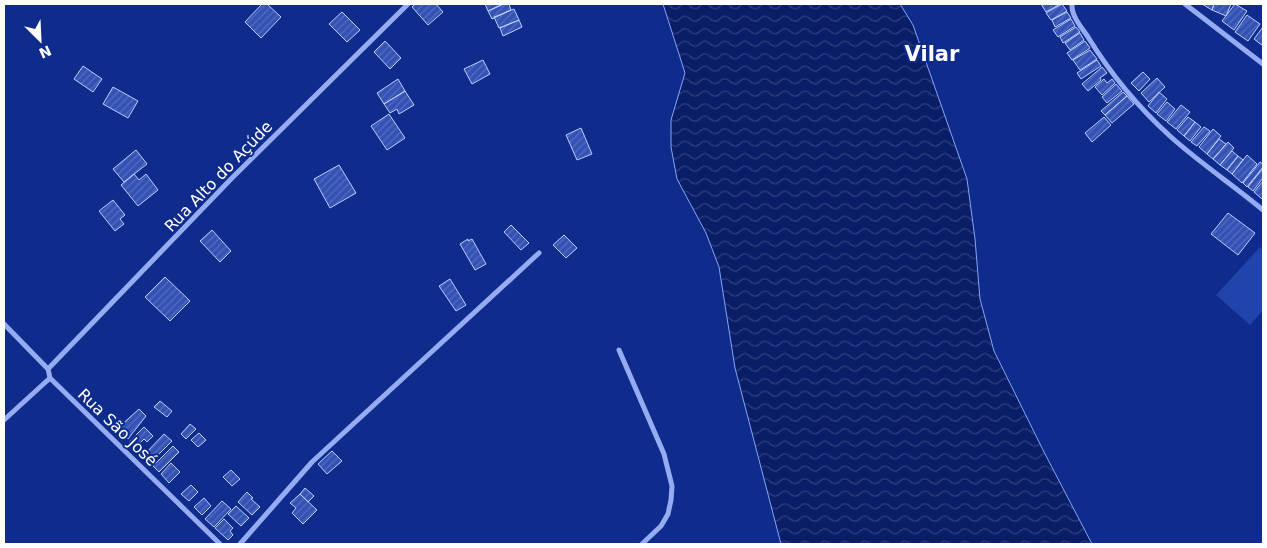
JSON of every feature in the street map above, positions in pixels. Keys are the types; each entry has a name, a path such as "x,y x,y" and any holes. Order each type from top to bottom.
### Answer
{"street":[{"name":"Rua Alto do Açúde","path":"48,369 231,179 408,4"},
{"path":"1072,4 1073,14 1093,45 1115,76 1149,115 1171,137 1263,210"},
{"path":"1184,4 1263,64"},
{"path":"240,544 312,462 539,253"},
{"path":"4,324 48,369 50,378 4,420"},
{"path":"619,350 664,454 672,486 668,514 662,526 642,544"},
{"name":"Rua São José","path":"50,378 220,544"}],"shaded area":[{"path":"1260,247 1263,250 1263,310 1250,325 1216,295"}],"water":[{"path":"663,4 900,4 913,25 967,179 980,299 994,351 1092,544 781,544 735,368 719,267 706,233 677,179 671,147 671,120 685,73"}],"building":[{"path":"262,4 267,4 281,17 261,38 245,22"},
{"path":"415,4 436,4 443,12 428,25 412,7"},
{"path":"485,4 500,4 501,5 488,11"},
{"path":"504,4 509,4 511,10 492,19 488,11"},
{"path":"1041,4 1060,4 1046,12"},
{"path":"1062,4 1067,11 1051,20 1046,13"},
{"path":"1202,4 1214,4 1212,10"},
{"path":"1214,4 1231,4 1226,16 1212,10"},
{"path":"1235,4 1247,11 1234,30 1222,21"},
{"path":"514,9 519,20 499,28 494,17"},
{"path":"342,12 360,30 347,42 329,24"},
{"path":"1067,12 1071,18 1055,27 1052,20"},
{"path":"1247,15 1260,24 1248,41 1235,32"},
{"path":"1071,19 1075,26 1058,37 1053,30"},
{"path":"519,20 522,27 503,36 500,28"},
{"path":"1076,27 1080,32 1063,43 1060,37"},
{"path":"1263,27 1263,46 1254,39"},
{"path":"1080,33 1084,40 1070,50 1065,43"},
{"path":"385,41 401,58 390,69 374,52"},
{"path":"1085,41 1090,48 1072,60 1067,53"},
{"path":"1090,50 1097,59 1080,70 1073,60"},
{"path":"483,60 490,74 472,84 464,69"},
{"path":"1097,60 1101,66 1081,79 1077,73"},
{"path":"83,66 102,79 93,92 74,79"},
{"path":"1102,67 1107,73 1088,91 1082,84"},
{"path":"1143,72 1150,79 1139,91 1131,83"},
{"path":"1157,78 1165,87 1149,102 1141,93"},
{"path":"398,79 405,91 384,104 377,93"},
{"path":"1104,79 1107,83 1112,79 1115,83 1102,95 1095,87"},
{"path":"1116,84 1122,91 1107,103 1102,97"},
{"path":"113,87 138,101 128,118 103,104"},
{"path":"405,91 414,105 399,114 397,109 390,113 384,104"},
{"path":"1123,92 1127,96 1105,115 1101,111"},
{"path":"1159,92 1167,99 1156,113 1148,106"},
{"path":"1127,96 1134,104 1112,123 1105,115"},
{"path":"1167,102 1175,109 1166,121 1157,114"},
{"path":"1181,105 1190,112 1176,129 1167,122"},
{"path":"389,114 405,138 387,150 371,126"},
{"path":"1104,117 1111,125 1092,142 1085,133"},
{"path":"1188,117 1195,122 1184,136 1177,130"},
{"path":"1195,122 1201,127 1190,141 1184,136"},
{"path":"1204,127 1210,131 1197,146 1191,142"},
{"path":"581,128 592,154 577,160 566,135"},
{"path":"1213,129 1221,136 1207,154 1199,147"},
{"path":"1219,139 1226,144 1213,159 1207,154"},
{"path":"1228,142 1234,148 1220,165 1213,159"},
{"path":"136,150 147,164 124,182 113,169"},
{"path":"1232,151 1238,156 1227,170 1220,165"},
{"path":"1247,155 1257,164 1242,183 1232,174"},
{"path":"1238,156 1243,160 1232,174 1227,170"},
{"path":"1260,162 1263,164 1263,167 1247,187 1243,183"},
{"path":"339,165 356,193 330,208 314,179"},
{"path":"1263,168 1263,178 1253,191 1248,187"},
{"path":"134,174 139,180 146,174 158,190 138,206 121,185"},
{"path":"1263,181 1263,197 1262,199 1254,192"},
{"path":"113,200 125,215 120,219 124,224 115,231 99,211"},
{"path":"1228,213 1255,233 1238,255 1211,234"},
{"path":"511,225 529,243 521,250 504,232"},
{"path":"212,230 231,251 220,262 200,241"},
{"path":"564,235 577,248 566,258 553,245"},
{"path":"468,239 468,241 472,239 486,264 475,270 460,244"},
{"path":"165,277 190,301 170,321 145,297"},
{"path":"450,279 466,305 456,311 439,286"},
{"path":"160,401 172,411 167,417 154,407"},
{"path":"139,409 146,416 128,439 118,428"},
{"path":"190,424 196,429 186,439 181,434"},
{"path":"144,427 153,436 147,442 144,439 135,448 129,442"},
{"path":"199,433 206,440 198,447 191,440"},
{"path":"164,434 172,441 150,463 143,456"},
{"path":"173,446 179,452 159,472 153,466"},
{"path":"332,451 342,461 327,474 318,464"},
{"path":"171,463 180,472 169,483 161,474"},
{"path":"231,470 240,479 232,486 223,477"},
{"path":"191,485 198,492 189,501 181,494"},
{"path":"305,488 314,496 308,502 300,494"},
{"path":"247,492 253,498 251,499 260,507 252,515 238,502"},
{"path":"300,494 317,510 303,524 292,513 296,508 290,503"},
{"path":"204,498 211,506 202,515 194,507"},
{"path":"222,501 231,509 214,527 205,519"},
{"path":"236,506 249,518 241,526 228,514"},
{"path":"224,519 233,528 230,531 233,535 228,540 215,528"}],"district":[{"name":"Vilar","path":"932,54"}]}
